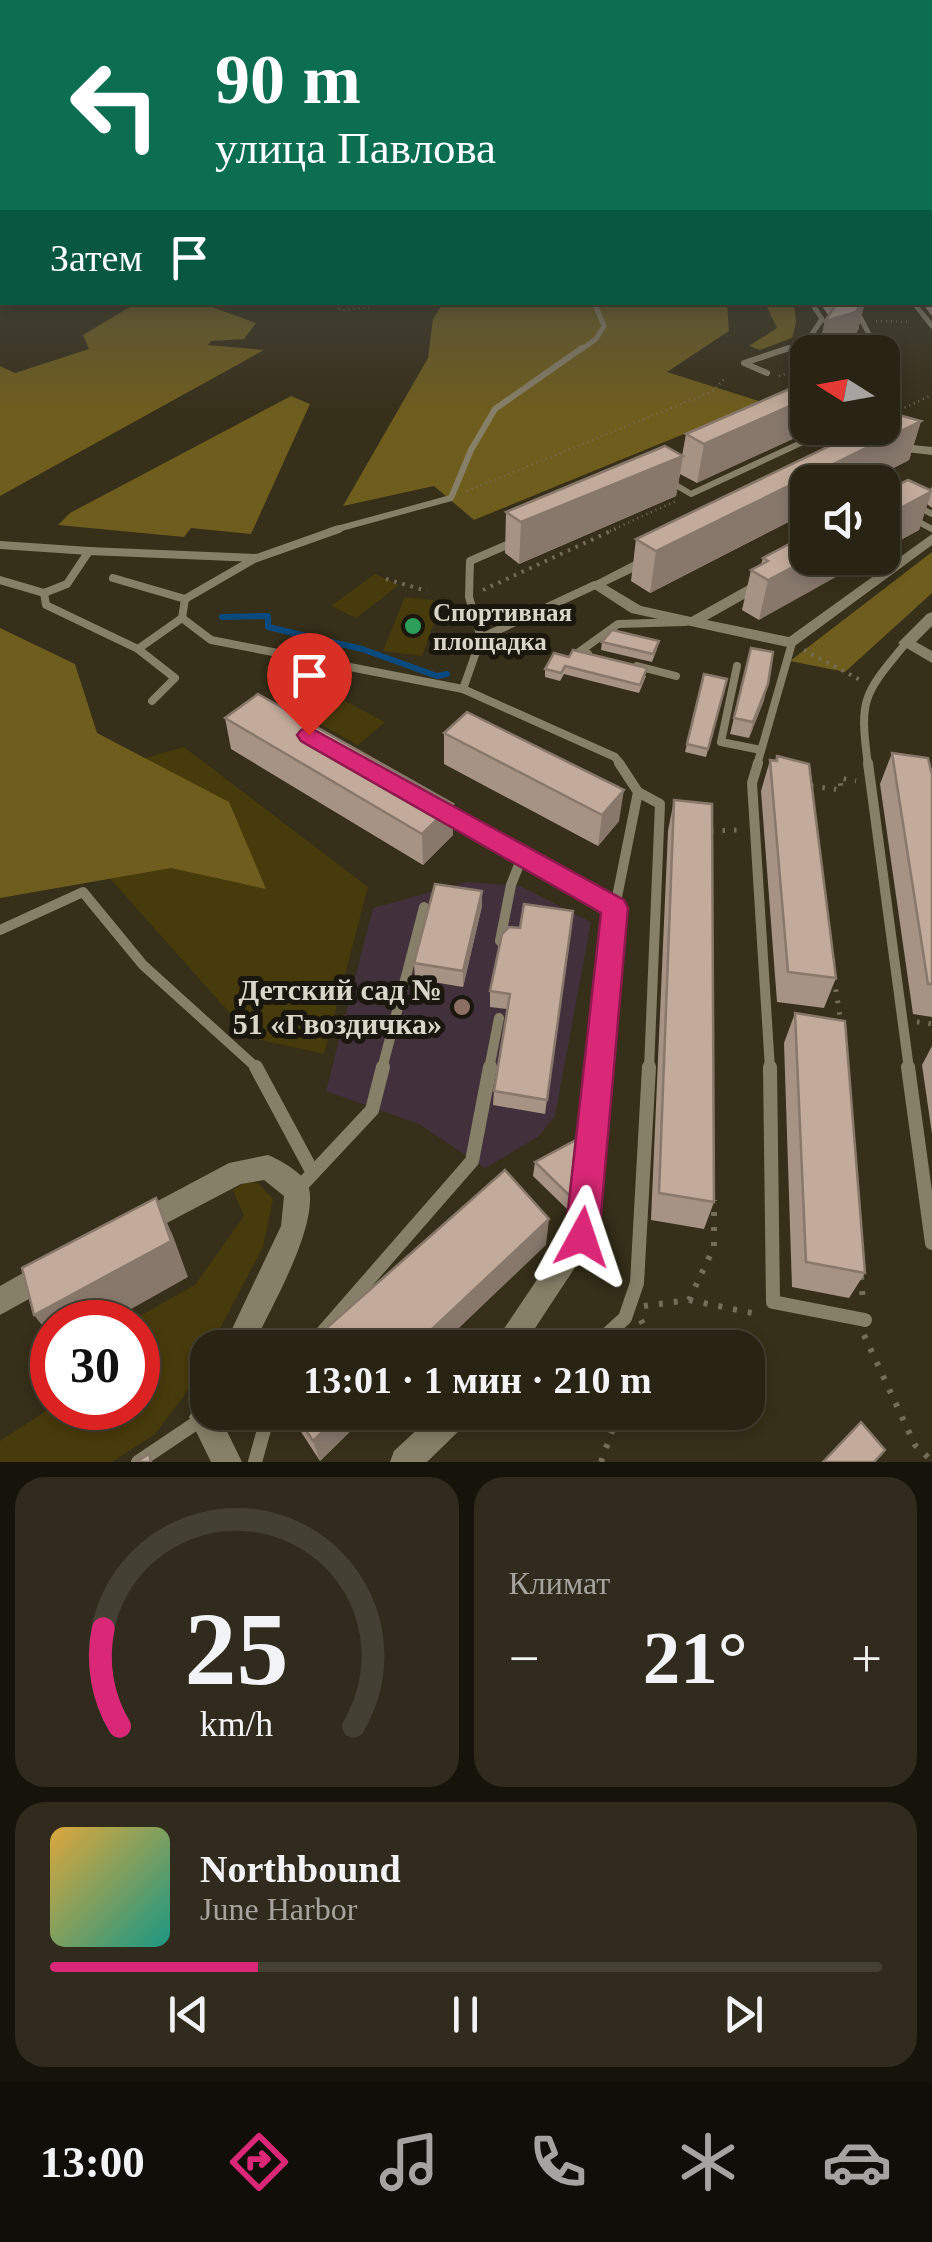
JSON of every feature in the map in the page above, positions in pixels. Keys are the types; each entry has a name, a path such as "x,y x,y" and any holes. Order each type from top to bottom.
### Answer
{"street":[{"path":"880,445 932,451"},
{"path":"595,585 636,610 792,643 932,538"},
{"path":"595,585 665,551"},
{"path":"693,622 775,576"},
{"path":"932,618 906,642 932,658"},
{"path":"406,791 615,908 582,1237 517,1330"},
{"path":"122,1233 238,1172 268,1167 305,1182 294,1228 246,1330"},
{"path":"0,1301 72,1260"},
{"path":"213,1430 227,1462"},
{"path":"405,1462 439,1430"}],"lane":[{"path":"114,578 184,599 257,558 306,538 450,498 470,450 495,409 596,339 604,326 595,305"},
{"path":"768,373 744,363 806,343 822,319 813,305"},
{"path":"854,305 869,334"},
{"path":"679,470 662,478 691,494 796,445"},
{"path":"906,505 932,514"},
{"path":"906,505 932,529"},
{"path":"463,689 481,638 469,596 470,561 522,538"},
{"path":"0,546 257,558"},
{"path":"0,580 44,593 67,584 89,551"},
{"path":"481,638 595,585"},
{"path":"44,593 46,605 138,649 175,678 152,701"},
{"path":"138,649 182,618 184,599"},
{"path":"182,618 211,640 463,689 615,757 638,792 677,812"},
{"path":"595,656 579,652 618,624 693,622"},
{"path":"906,642 871,685 860,712 932,1243"},
{"path":"792,643 752,783 768,1020 773,1302 865,1320"},
{"path":"628,664 676,676"},
{"path":"737,666 721,742 761,750"},
{"path":"615,908 638,792"},
{"path":"616,1330 634,1307 640,1252 660,804"},
{"path":"500,941 511,885 522,857"},
{"path":"0,930 83,892 143,965 256,1066 305,1182 372,1110 424,906"},
{"path":"326,1330 472,1162 499,1018"},
{"path":"138,1462 190,1425"},
{"path":"255,1462 263,1430"}],"path":[{"path":"338,305 336,308 359,310 391,305"},
{"path":"864,321 929,324"},
{"path":"768,373 781,377 790,373"},
{"path":"450,498 713,392 726,377"},
{"path":"900,410 932,395"},
{"path":"469,596 691,494"},
{"path":"386,580 427,590"},
{"path":"792,643 871,685"},
{"path":"809,804 804,785 842,790 840,778 856,780 858,794"},
{"path":"712,848 712,828 748,832"},
{"path":"834,970 842,1026"},
{"path":"689,1300 714,1247 714,1187"},
{"path":"860,1261 866,1336 915,1444 932,1461"},
{"path":"646,1330 634,1307 689,1300 777,1318"},
{"path":"848,1332 866,1336"},
{"path":"600,1462 612,1430"}],"shaded area":[{"path":"133,305 206,305 256,323 244,339 211,341 208,345 264,350 0,496 0,366 15,373 89,349 83,335"},
{"path":"442,305 727,305 729,331 667,372 762,402 474,520 434,486 343,506 428,358 433,319"},
{"path":"766,305 794,305 796,322 790,339 760,350 749,346 777,328"},
{"path":"291,396 310,404 251,534 191,528 184,537 58,525 70,513"},
{"path":"932,552 932,593 845,672 790,661"},
{"path":"375,574 399,585 356,618 331,606"},
{"name":"Спортивная площадка","path":"405,597 442,601 422,656 383,651"},
{"path":"0,628 75,664 97,733 229,802 266,889 171,868 0,898"},
{"path":"345,701 385,722 358,745 318,723"},
{"path":"184,747 368,887 324,1054 252,1038 83,848 142,759"},
{"name":"Детский сад № 51 «Гвоздичка»","path":"467,882 520,886 591,922 555,1116 538,1137 485,1168 419,1124 326,1091 373,908"},
{"path":"246,1182 258,1183 273,1199 263,1247 219,1330 190,1330 190,1385 160,1427 160,1305 195,1285 244,1216 233,1190"},
{"path":"30,1421 30,1430 158,1430 112,1462 0,1462 0,1441"}],"building":[{"path":"836,305 860,305 856,312 825,321"},
{"path":"790,389 790,406 704,444 686,434"},
{"path":"900,415 921,421 900,431"},
{"path":"832,445 872,445 831,465 790,465"},
{"path":"665,446 683,456 521,522 506,512"},
{"path":"790,465 790,485 656,551 636,539"},
{"path":"908,480 932,491 900,508 900,484"},
{"path":"790,544 790,568 768,580 751,570 768,561 763,558"},
{"path":"612,630 659,641 653,654 602,642"},
{"path":"751,648 773,652 768,684 753,722 734,718"},
{"path":"573,650 647,668 640,685 565,666 561,673 545,669 554,653 569,657"},
{"path":"704,674 727,679 708,749 687,744"},
{"path":"258,694 453,804 422,834 225,718"},
{"path":"467,712 624,790 602,815 444,733"},
{"path":"892,753 928,758 932,775 932,984 928,984"},
{"path":"777,756 809,764 836,978 788,972 770,760 777,761"},
{"path":"674,800 712,804 714,1202 659,1193"},
{"path":"435,884 482,891 463,971 414,963"},
{"path":"524,904 573,911 547,1100 494,1091 510,994 490,991 502,934 509,927 520,928"},
{"path":"795,1013 845,1021 865,1273 806,1262"},
{"path":"576,1140 570,1196 535,1162"},
{"path":"505,1170 549,1219 431,1330 324,1330"},
{"path":"156,1198 171,1241 62,1300 30,1300 22,1268"},
{"path":"861,1422 885,1450 874,1462 823,1462"},
{"path":"306,1430 324,1430 313,1441"}],"waterway":[{"path":"222,617 268,616 268,627 362,649 437,676 447,674"}],"place":[{"name":"Спортивная площадка","path":"413,626"},
{"name":"Детский сад № 51 «Гвоздичка»","path":"462,1007"}],"route":[{"path":"309,735 615,908 582,1237"}]}
